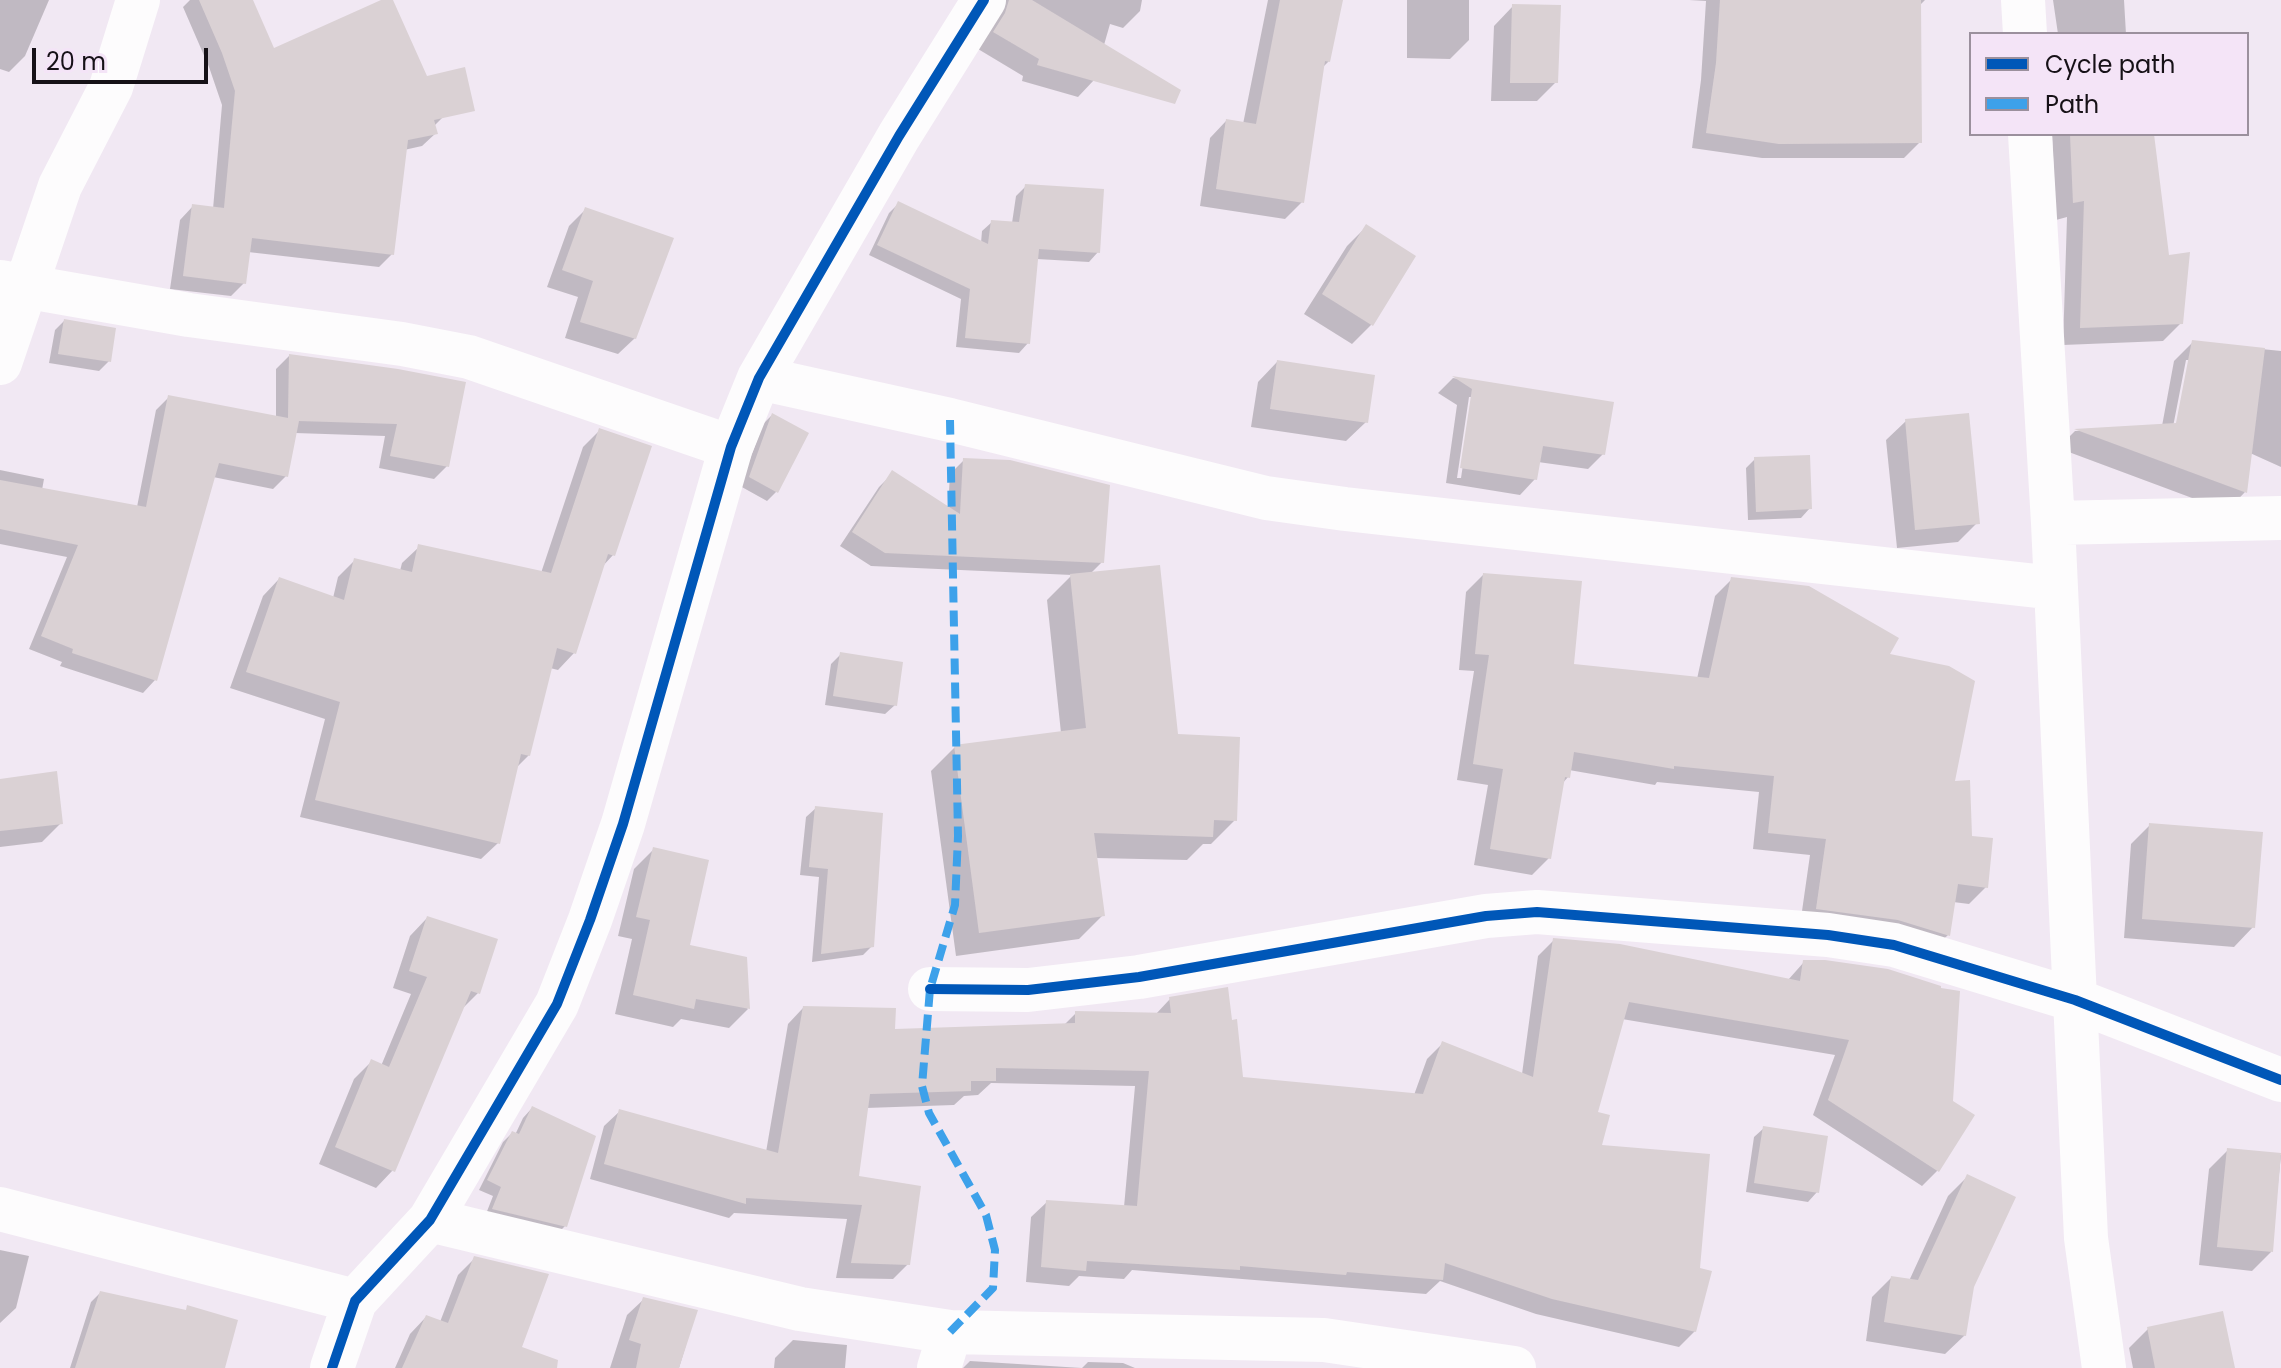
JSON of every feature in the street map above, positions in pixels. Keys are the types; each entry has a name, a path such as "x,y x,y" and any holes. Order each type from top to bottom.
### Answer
{"street":[{"path":"0,363 13,284 111,87 138,0"},
{"path":"332,1368 355,1301 430,1220 557,1004 623,824 731,447 759,378 899,136 984,0"},
{"path":"2023,0 2025,32"},
{"path":"2030,136 2053,523 2086,1238 2104,1368"},
{"path":"13,284 189,315 402,344 469,357 731,447"},
{"path":"759,378 950,420 1266,498 2055,588"},
{"path":"2053,523 2281,518"},
{"path":"930,989 1028,990 1139,977 1486,916 1537,912 1828,935 1894,945 2075,1000 2281,1080"},
{"path":"0,1209 355,1301"},
{"path":"430,1220 800,1309 945,1350 1324,1340 1514,1368"}],"building":[{"path":"199,0 253,0 274,48 381,0 393,0 427,76 465,67 475,111 434,120 438,134 408,140 394,255 252,238 246,284 183,276 192,204 224,208 235,91"},
{"path":"1009,0 1032,0 1181,90 1175,104 1037,65 1039,59 993,32"},
{"path":"1280,0 1343,0 1330,62 1325,61 1304,203 1216,189 1226,119 1256,124"},
{"path":"1720,0 1921,0 1922,143 1779,144 1706,133 1716,63"},
{"path":"1512,4 1561,5 1558,83 1510,83"},
{"path":"2070,136 2154,136 2169,255 2190,252 2183,324 2080,328 2084,201 2073,203"},
{"path":"1025,184 1104,189 1100,253 1039,249 1030,344 965,338 970,289 877,245 898,201 988,244 991,220 1019,222"},
{"path":"585,207 674,238 636,339 580,322 593,281 562,270"},
{"path":"1366,224 1416,256 1373,326 1322,294"},
{"path":"64,319 116,328 111,362 58,354"},
{"path":"2192,340 2265,348 2247,493 2074,429 2176,423"},
{"path":"289,354 466,382 449,467 390,456 397,424 299,421 288,477 219,463 157,681 72,653 73,649 41,636 78,545 0,529 0,480 146,507 168,395 288,418"},
{"path":"1277,360 1375,375 1368,423 1270,409"},
{"path":"1452,376 1614,402 1605,455 1543,446 1537,480 1460,468 1472,389"},
{"path":"772,413 809,433 778,493 749,477"},
{"path":"1969,413 1980,524 1915,530 1905,419"},
{"path":"599,428 652,446 615,556 608,554 576,654 557,648 530,756 521,754 500,844 315,800 340,702 246,672 279,577 344,600 354,558 412,572 418,544 551,573"},
{"path":"1810,455 1812,509 1756,512 1754,457"},
{"path":"963,458 1010,460 1110,485 1104,563 885,553 852,532 892,470 960,514"},
{"path":"1160,565 1178,734 1240,737 1237,821 1214,820 1213,837 1094,833 1105,916 979,933 954,745 1086,728 1070,574"},
{"path":"1483,573 1582,581 1574,664 1709,678 1731,577 1809,586 1899,638 1890,654 1949,666 1975,681 1955,781 1970,780 1972,836 1993,838 1988,888 1958,884 1950,936 1898,920 1816,909 1826,839 1768,833 1774,776 1674,766 1674,769 1574,752 1570,778 1565,777 1551,859 1490,849 1503,769 1473,764 1489,655 1475,654"},
{"path":"840,652 903,662 897,706 833,696"},
{"path":"57,771 63,824 0,831 0,779"},
{"path":"815,806 883,813 874,947 821,954 828,869 809,867"},
{"path":"2149,823 2263,832 2255,928 2142,919"},
{"path":"653,847 709,860 690,945 747,957 750,1009 696,999 694,1009 633,995 650,920 636,917"},
{"path":"427,916 498,939 480,994 471,991 395,1172 335,1147 371,1059 389,1067 427,977 409,971"},
{"path":"1553,938 1620,944 1800,981 1803,960 1825,960 1888,969 1941,988 1960,991 1953,1101 1975,1115 1939,1172 1828,1100 1849,1040 1629,1002 1598,1112 1610,1115 1602,1145 1710,1154 1700,1268 1712,1271 1696,1332 1552,1299 1445,1263 1443,1280 1240,1266 1240,1270 1087,1261 1086,1271 1041,1267 1046,1200 1137,1206 1149,1071 996,1068 996,1081 971,1081 971,1091 870,1094 859,1176 921,1186 910,1265 851,1263 862,1205 746,1198 746,1204 604,1164 619,1109 778,1153 803,1006 896,1008 895,1029 1075,1023 1075,1011 1171,1013 1169,997 1228,987 1232,1020 1237,1019 1243,1077 1423,1094 1442,1041 1533,1077"},
{"path":"532,1106 596,1136 567,1227 492,1209 501,1187 487,1180 512,1131 519,1134"},
{"path":"1763,1126 1828,1136 1819,1193 1754,1183"},
{"path":"2227,1148 2281,1153 2273,1252 2217,1247"},
{"path":"1967,1174 2016,1197 1974,1287 1966,1336 1884,1322 1891,1276 1918,1280"},
{"path":"474,1256 549,1274 522,1347 558,1360 557,1368 402,1368 426,1315 448,1323"},
{"path":"100,1291 186,1310 187,1305 238,1320 225,1368 75,1368"},
{"path":"643,1297 698,1310 679,1368 636,1368 641,1344 629,1340"},
{"path":"2223,1311 2235,1368 2155,1368 2147,1327"}],"marked path":[{"path":"950,420 958,836 955,905 930,989 922,1086 929,1113 986,1215 995,1250 993,1288 950,1332"}],"cycle path":[{"path":"332,1368 355,1301 430,1220 557,1004 623,824 731,447 759,378 899,136 984,0"},
{"path":"930,989 1028,990 1139,977 1486,916 1537,912 1828,935 1894,945 2075,1000 2281,1080"}]}
